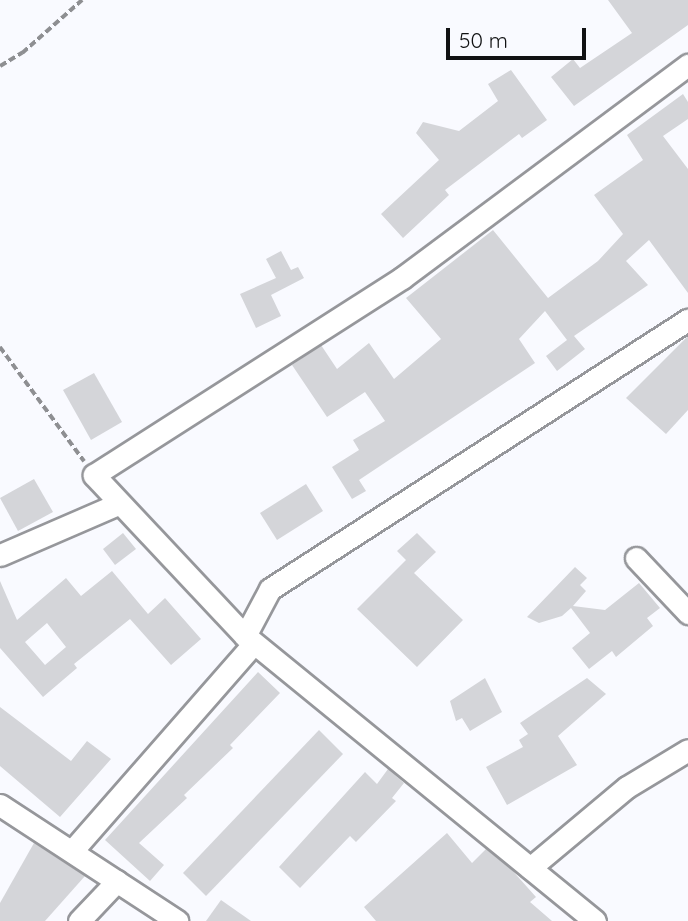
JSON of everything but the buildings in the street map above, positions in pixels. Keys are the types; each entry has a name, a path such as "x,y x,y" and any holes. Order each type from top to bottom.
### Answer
{"street":[{"path":"595,921 249,639 118,504 94,475 402,278 688,65"},
{"path":"72,850 249,639 270,589 688,320"},
{"path":"0,555 118,504"},
{"path":"636,558 688,613"},
{"path":"530,868 627,787 688,750"},
{"path":"0,805 177,921"},
{"path":"79,921 117,881"}],"path":[{"path":"0,66 22,53 82,0"},
{"path":"0,347 94,475"}]}
